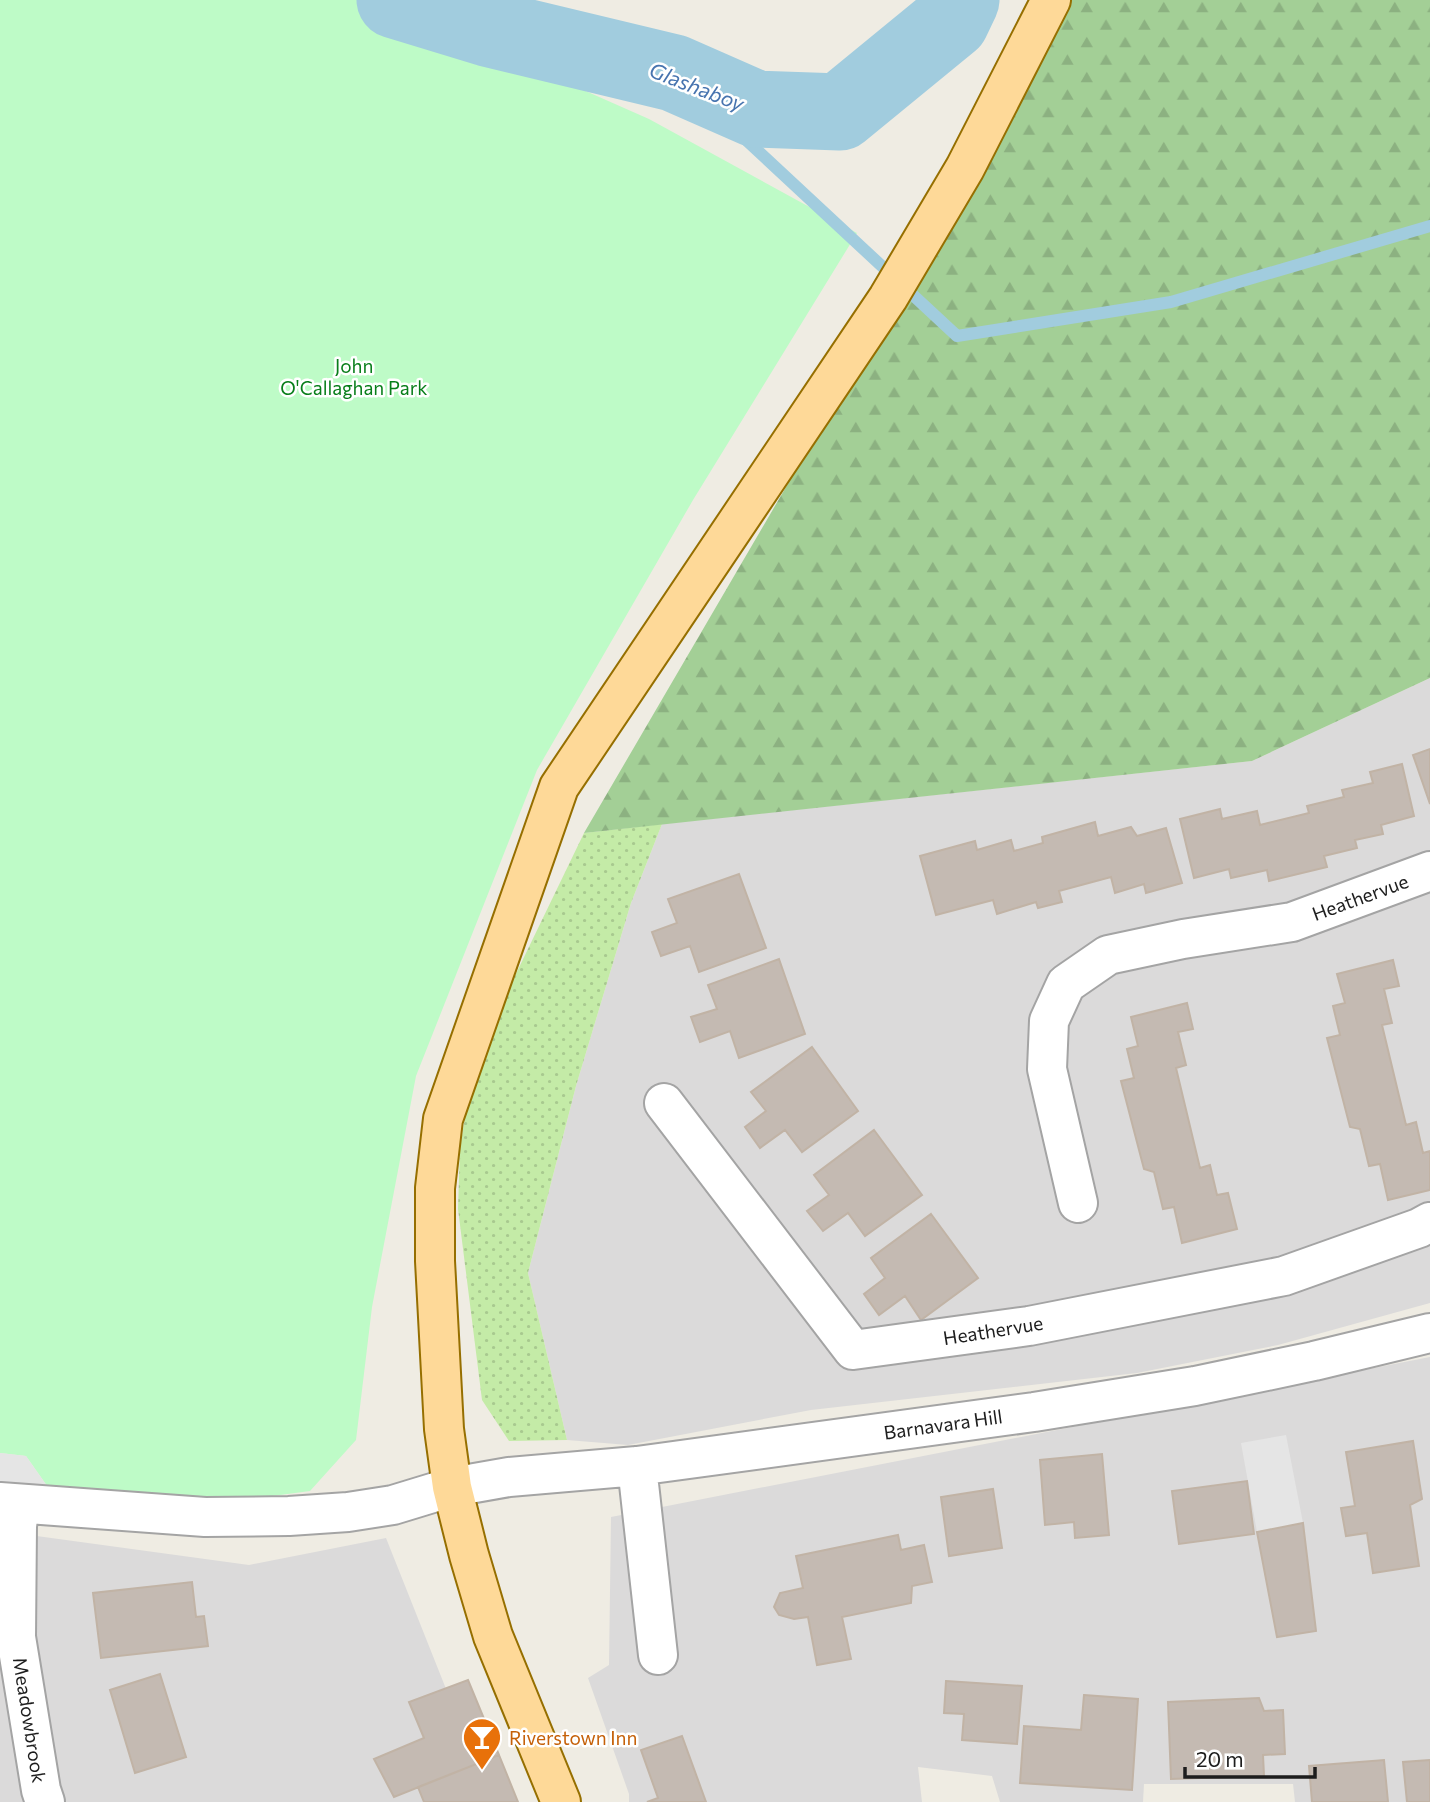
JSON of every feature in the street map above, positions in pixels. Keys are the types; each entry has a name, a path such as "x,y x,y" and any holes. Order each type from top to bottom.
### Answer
{"main road":[{"path":"561,1802 493,1636 452,1487 444,1429 435,1261 435,1188 443,1119 559,787 888,299 965,168 1051,0"}],"street":[{"name":"Heathervue","path":"1078,1203 1047,1069 1049,1021 1066,984 1108,955 1183,939 1292,922 1430,871"},
{"name":"Heathervue","path":"664,1103 853,1350 1029,1326 1284,1276 1430,1222"},
{"name":"Barnavara Hill","path":"10,1503 205,1517 348,1512 393,1505 452,1487 509,1477 637,1466 1034,1412 1195,1386 1314,1361 1430,1332"},
{"path":"637,1466 658,1655"},
{"name":"Meadowbrook","path":"10,1503 17,1526 8,1636 41,1790 46,1802"}],"shaded area":[{"path":"1430,678 1430,1303 1278,1345 1137,1373 811,1410 628,1445 567,1440 528,1273 576,1086 631,903 662,824 1252,761"},
{"path":"1430,1357 1430,1802 1295,1802 1293,1784 1144,1784 1143,1802 1000,1802 992,1776 918,1767 922,1802 629,1802 629,1794 588,1678 609,1665 611,1517"},
{"path":"1286,1435 1303,1523 1257,1532 1241,1443"},
{"path":"0,1453 26,1456 52,1493 0,1489"},
{"path":"0,1531 249,1565 386,1538 491,1802 0,1802"}],"green space":[{"name":"John O'Callaghan Park","path":"0,0 379,0 649,119 857,233 693,500 537,770 416,1076 372,1307 356,1440 310,1491 228,1502 52,1493 26,1456 0,1453"},
{"path":"1062,0 1430,0 1430,678 1252,761 584,833 911,273"},
{"path":"662,824 631,903 576,1086 528,1273 567,1440 509,1441 482,1400 458,1209 460,1148 467,1105 499,1009 584,833"}],"building":[{"path":"1430,749 1430,804 1413,755"},
{"path":"1402,764 1414,816 1381,825 1383,834 1355,840 1357,848 1324,856 1327,867 1269,881 1267,870 1231,878 1229,869 1194,878 1180,819 1220,809 1222,819 1257,811 1260,825 1309,813 1307,806 1344,797 1342,790 1373,783 1370,772"},
{"path":"1095,822 1098,836 1131,827 1137,836 1166,828 1182,883 1146,893 1144,884 1115,893 1111,877 1059,891 1062,902 1038,908 1036,902 997,914 993,900 936,915 920,856 975,841 977,850 1011,840 1014,851 1043,843 1042,837"},
{"path":"739,874 766,948 699,972 690,946 661,956 652,932 677,923 668,899"},
{"path":"779,959 805,1034 739,1058 730,1031 700,1042 691,1017 717,1009 708,985"},
{"path":"1393,960 1399,986 1384,989 1392,1023 1382,1025 1406,1125 1416,1122 1423,1153 1430,1151 1430,1190 1388,1200 1380,1164 1369,1166 1360,1129 1350,1127 1327,1038 1340,1035 1333,1006 1345,1003 1337,974"},
{"path":"1187,1003 1193,1029 1178,1032 1186,1065 1176,1068 1200,1168 1210,1165 1217,1195 1228,1193 1237,1229 1182,1243 1174,1207 1163,1209 1154,1172 1144,1169 1121,1081 1134,1078 1127,1049 1138,1046 1131,1017"},
{"path":"812,1047 858,1111 802,1152 785,1130 760,1148 745,1127 766,1111 751,1092"},
{"path":"874,1130 922,1195 865,1236 848,1213 823,1231 807,1211 829,1195 814,1175"},
{"path":"931,1214 978,1278 921,1320 905,1296 879,1315 864,1294 885,1278 871,1258"},
{"path":"1413,1441 1422,1499 1410,1505 1419,1566 1373,1573 1367,1533 1346,1536 1341,1508 1355,1506 1346,1452"},
{"path":"1102,1454 1109,1535 1075,1538 1074,1522 1045,1525 1040,1460"},
{"path":"1247,1481 1254,1534 1179,1544 1172,1491"},
{"path":"993,1489 1002,1548 949,1556 941,1497"},
{"path":"1303,1523 1316,1631 1277,1637 1257,1532"},
{"path":"898,1535 901,1550 924,1545 932,1582 912,1586 911,1603 842,1617 851,1659 817,1665 808,1617 794,1619 779,1615 774,1607 780,1593 803,1588 796,1556"},
{"path":"192,1582 196,1617 204,1616 208,1646 101,1658 93,1593"},
{"path":"160,1674 186,1757 135,1773 110,1690"},
{"path":"468,1680 499,1755 394,1797 374,1759 424,1738 409,1702"},
{"path":"946,1681 1022,1686 1017,1744 962,1740 964,1714 944,1713"},
{"path":"1084,1695 1138,1699 1132,1790 1020,1783 1024,1726 1081,1730"},
{"path":"1259,1698 1264,1711 1283,1710 1285,1754 1263,1755 1264,1776 1171,1779 1168,1702"},
{"path":"682,1736 706,1802 647,1802 658,1798 641,1750"},
{"name":"Riverstown Inn","path":"499,1755 518,1802 424,1802 418,1787"},
{"path":"1384,1760 1388,1802 1312,1802 1309,1766"},
{"path":"1430,1760 1430,1802 1407,1802 1403,1762"}],"waterway":[{"name":"Glashaboy","path":"395,0 487,28 674,73 756,109 840,112 951,21 961,0"},
{"path":"674,73 957,336 1171,302 1430,226"}],"place":[{"name":"Riverstown Inn","path":"482,1771"}]}
